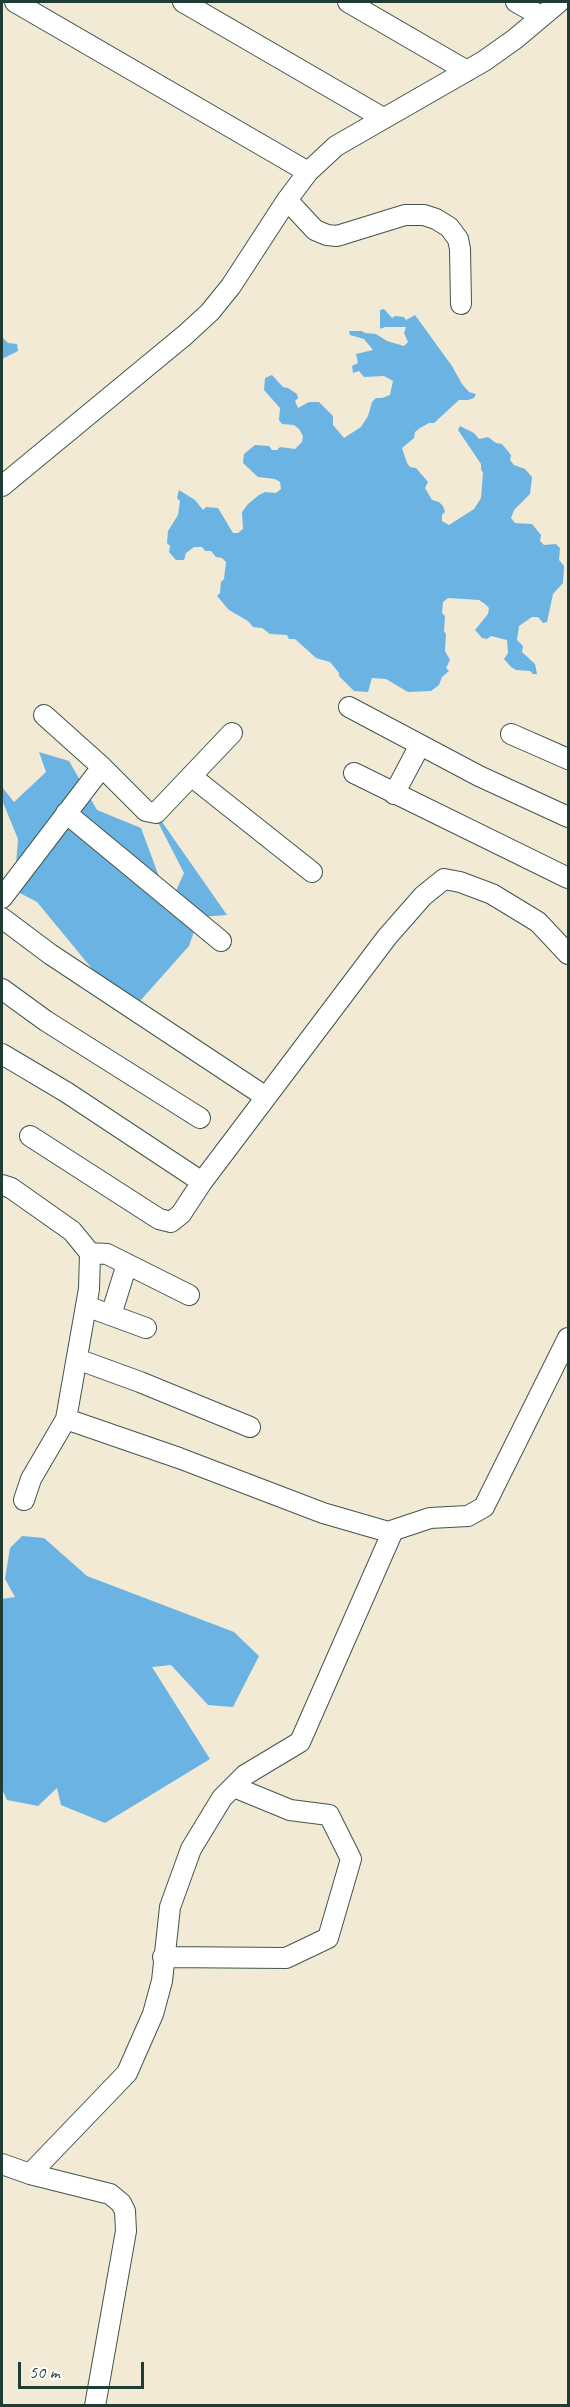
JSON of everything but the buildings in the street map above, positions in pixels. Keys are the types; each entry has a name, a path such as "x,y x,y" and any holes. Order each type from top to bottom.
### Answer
{"street":[{"path":"15,2 308,172"},
{"path":"183,2 384,118"},
{"path":"348,2 467,71"},
{"path":"516,2 556,8"},
{"path":"2,486 210,312 231,286 286,200 308,172 336,146 467,71 556,8"},
{"path":"286,200 315,230 327,235 337,236 405,214 436,219 449,227 458,239 461,304"},
{"path":"348,707 479,776 568,817"},
{"path":"44,714 146,811 156,813 232,733"},
{"path":"510,734 568,759"},
{"path":"394,794 420,745"},
{"path":"3,893 102,767"},
{"path":"354,773 568,878"},
{"path":"191,776 312,872"},
{"path":"66,813 221,941"},
{"path":"30,1137 159,1218 171,1222 181,1214 202,1182 387,937 423,897 444,879 460,882 492,894 538,922 568,954"},
{"path":"2,918 50,954 266,1097"},
{"path":"2,989 46,1021 200,1118"},
{"path":"2,1054 66,1092 202,1182"},
{"path":"2,1185 11,1188 72,1231 90,1253 89,1289 66,1419 31,1479 24,1500"},
{"path":"90,1253 107,1254 189,1295"},
{"path":"111,1315 127,1264"},
{"path":"86,1306 146,1328"},
{"path":"388,1532 430,1518 468,1516 484,1507 568,1338"},
{"path":"77,1359 250,1427"},
{"path":"30,2174 127,2073 153,2014 162,1981 170,1907 191,1849 222,1798 245,1775 300,1742 392,1533 323,1513 178,1458 66,1419"},
{"path":"163,1957 286,1958 328,1938 351,1859 329,1815 290,1810 234,1787"},
{"path":"2,2164 30,2174 110,2194 121,2203 125,2211 126,2231 95,2406"}],"water":[{"path":"384,309 392,318 404,317 406,320 415,315 452,366 462,384 469,392 476,394 474,398 459,400 434,423 420,428 415,432 414,438 402,448 410,467 416,468 428,482 425,488 432,500 443,506 445,512 442,515 442,521 449,525 474,509 481,498 483,473 481,464 458,430 460,426 474,433 479,439 488,437 502,444 511,455 510,460 514,465 525,469 532,477 530,494 514,510 511,518 515,523 532,524 541,535 540,541 544,545 556,544 560,548 559,560 564,566 563,583 553,594 547,622 543,623 538,617 532,617 519,626 517,640 523,646 522,652 535,664 537,674 511,667 504,659 508,653 507,640 491,636 487,639 482,638 475,630 488,614 489,608 485,604 479,600 448,598 443,602 442,613 445,616 445,651 450,660 446,668 449,671 442,677 439,685 431,691 408,692 386,679 372,678 368,692 354,691 339,676 330,662 316,658 295,639 289,639 287,635 270,634 262,628 253,627 248,621 229,610 217,596 224,579 226,562 222,558 216,557 211,551 205,551 202,547 194,547 186,553 184,560 176,560 169,552 168,531 178,515 179,490 195,500 203,510 206,507 218,508 233,533 238,533 243,529 242,512 248,504 265,492 276,493 281,489 280,482 275,479 258,477 243,463 244,454 255,445 269,446 272,450 280,447 295,449 302,442 303,436 299,429 294,425 282,424 279,420 280,408 264,390 265,378 272,375 283,387 297,394 298,398 295,401 298,408 309,402 319,402 333,416 333,425 344,438 361,427 376,398 390,395 393,381 384,376 364,377 359,371 353,373 352,366 358,363 356,354 373,350 364,339 350,335 349,331 376,334 387,341 404,346 408,342 404,333 406,327 380,329 380,310"},
{"path":"2,337 8,343 17,344 18,351 2,359"},
{"path":"39,752 69,761 97,810 141,828 164,890 176,891 184,873 146,799 227,915 199,917 189,946 140,1001 117,999 37,902 14,890 18,839 2,800 2,787 14,802 46,772"},
{"path":"22,1536 44,1538 87,1576 234,1632 259,1656 233,1707 208,1705 171,1665 152,1667 210,1759 105,1823 61,1805 57,1788 38,1806 7,1800 2,1789 2,1599 15,1597 5,1579 10,1548"}]}
